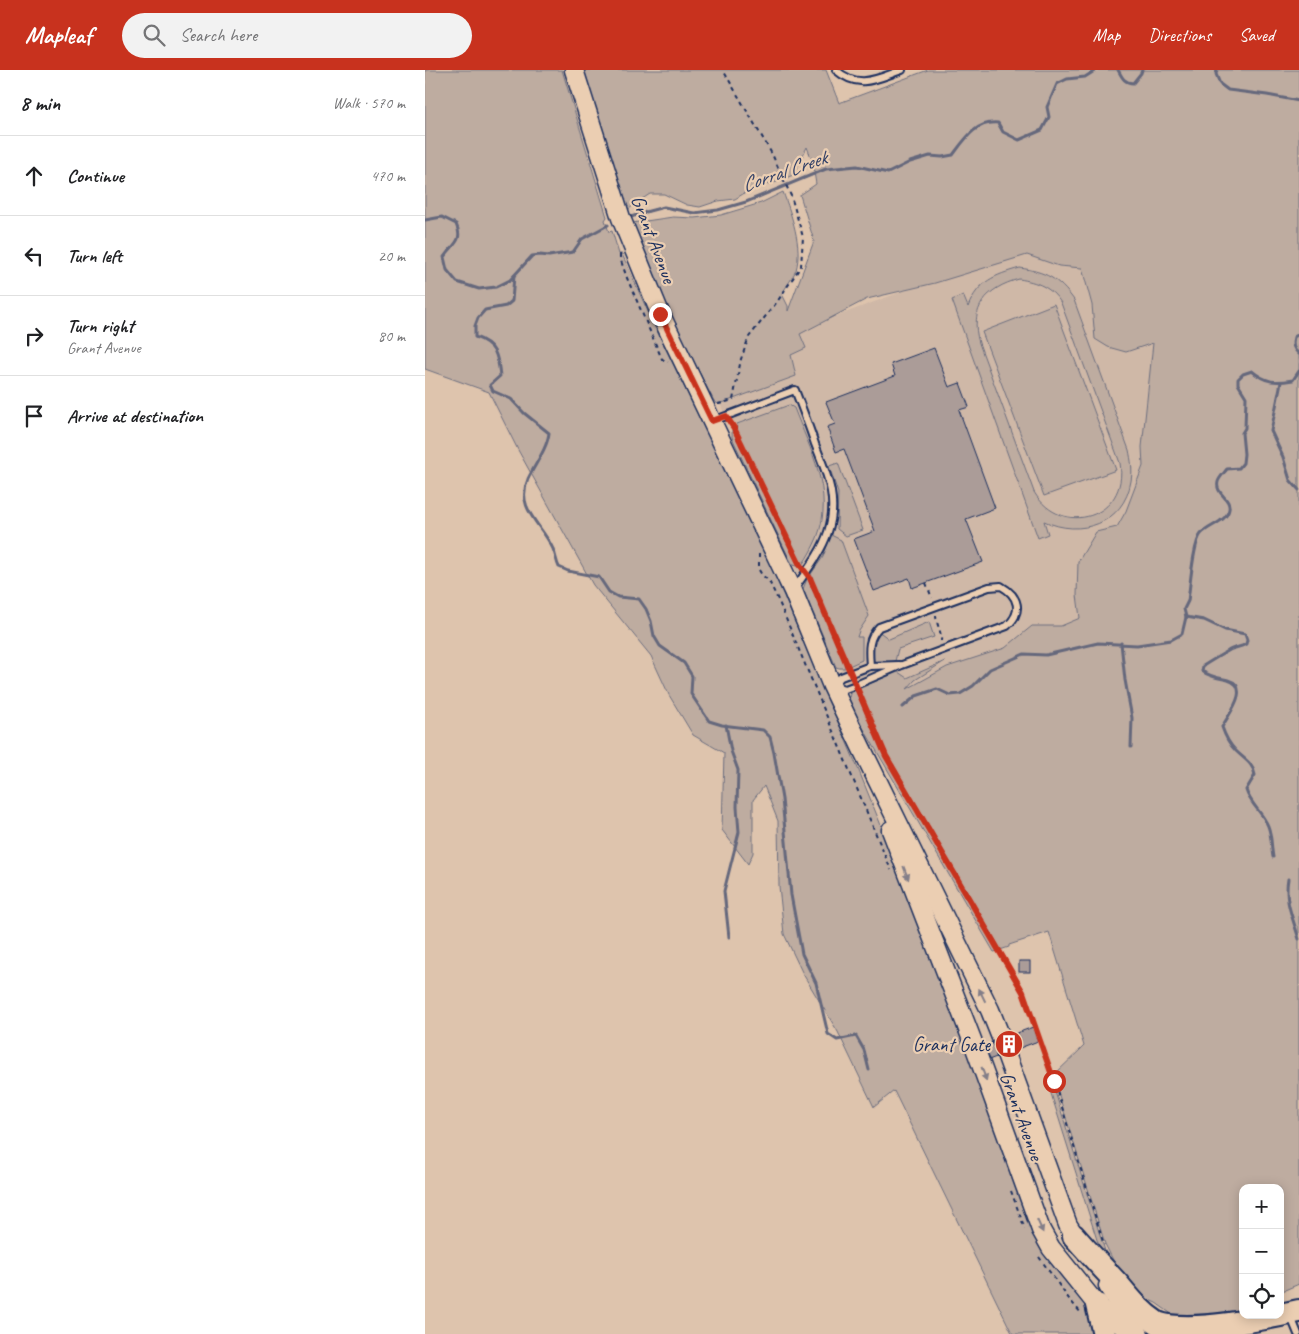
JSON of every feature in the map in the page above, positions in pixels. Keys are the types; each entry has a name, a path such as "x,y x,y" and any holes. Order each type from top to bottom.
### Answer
{"highway":[{"path":"1074,1236 1136,1305 1158,1323 1173,1330 1195,1332 1297,1319"},
{"path":"1097,1305 1104,1334"},
{"path":"1251,1334 1297,1319"}],"main road":[{"name":"Grant Avenue","path":"574,70 628,236 660,314 719,419 832,686 990,1010 1068,1225 1139,1334"},
{"name":"Grant Avenue","path":"860,745 902,861 974,1045 1041,1230 1051,1248 1097,1305 1132,1334"}],"lane":[{"path":"836,70 847,79 865,82 901,70"},
{"path":"719,419 795,390 829,477 833,496 828,532 818,556 793,591"},
{"path":"832,686 845,688 856,685 902,665 1007,626 1016,619 1018,610 1015,598 1009,590 1001,586 989,586 879,627 869,643 870,666"},
{"path":"832,686 841,677 870,666 902,665"}],"path":[{"path":"723,70 772,154 791,196 803,237 801,266 777,302 749,337 741,358 733,400 719,404 719,419 737,435 800,565 810,578 851,673"},
{"path":"926,583 935,606 936,622 942,636 940,651"},
{"path":"856,685 886,756 1023,992 1054,1081 1106,1252"}],"shaded area":[{"path":"425,70 562,70 607,217 605,220 609,232 612,231 619,254 622,254 653,323 764,550 859,771 923,929 1031,1226 1089,1305 1099,1334 1013,1334 894,1091 874,1107 838,1032 803,974 784,934 779,886 778,821 764,786 753,800 753,853 748,864 722,830 724,753 693,735 669,695 651,656 593,585 518,450 489,392 425,369"},
{"path":"583,70 826,70 839,103 928,70 1299,70 1299,1284 1284,1290 1284,1184 1239,1184 1239,1310 1209,1322 1173,1315 1145,1298 1115,1264 1105,1244 1053,1076 1084,1046 1049,932 1009,945 1009,947 1000,950 887,756 859,691 859,688 898,672 907,678 945,661 915,680 907,689 947,667 1005,648 1032,626 1061,626 1080,618 1077,595 1078,562 1096,532 1117,527 1126,511 1143,466 1142,447 1153,343 1126,352 1108,347 1095,339 1092,305 1082,268 1059,266 1027,255 935,283 867,299 800,334 806,348 791,355 796,376 718,404 714,401 666,307 632,223 673,217 694,218 721,215 761,203 783,192 795,230 798,251 796,270 782,294 788,306 788,311 814,241 800,195 816,184 812,160 807,147 793,175 777,182 754,187 735,199 718,201 700,207 687,205 664,194 650,194 627,211"},
{"path":"1037,241 1093,246 1175,346 1117,613 868,730 703,366"},
{"path":"1020,268 1051,277 1074,300 1129,450 1132,473 1127,496 1120,508 1110,517 1086,527 1072,528 1044,521 1048,534 1038,538 952,300 963,295 968,307 982,285 988,280","holes":["1019,279 1048,289 1061,303 1120,463 1120,482 1114,497 1104,508 1091,515 1076,518 1061,515 1046,506 1034,492 979,343 976,320 983,301 989,294 1007,283"]},
{"path":"1054,304 1116,470 1044,496 982,332"},
{"path":"789,405 794,408 813,455 822,488 823,504 822,521 817,538 802,565 800,563 797,564 798,566 793,565 790,560 732,437 732,430 736,429 737,424"},
{"path":"838,463 863,530 846,536 837,529 838,493 829,466"},
{"path":"831,535 841,540 869,616 857,637 862,637 862,660 849,666 847,663 845,668 836,667 803,589 807,579 810,581 812,578 811,574 823,557"},
{"path":"929,622 934,637 898,649 895,661 872,663 872,640 878,632 889,639"},
{"path":"854,690 857,692 885,756 998,951 994,952 858,719 849,699 850,693"},
{"path":"1051,1079 1110,1262 1145,1301 1176,1320 1193,1327 1171,1323 1147,1309 1113,1273 1103,1259 1048,1084"}],"building":[{"path":"934,348 949,387 960,383 969,407 959,410 995,508 966,519 983,562 912,588 909,578 874,591 854,539 875,531 844,449 836,452 827,427 835,424 826,402 895,376 891,364"},
{"path":"1019,961 1030,961 1030,972 1019,972"},
{"name":"Grant Gate","path":"1033,1027 1038,1041 986,1061 980,1047"}],"waterway":[{"name":"Corral Creek","path":"631,217 664,207 694,213 718,210 746,202 826,169 857,166 888,173 910,162 930,156 942,157 953,155 972,132 990,123 998,123 1003,132 1019,140 1042,130 1049,117 1047,107 1057,84 1067,79 1085,77 1096,70"},
{"name":"Corral Creek","path":"1118,70 1125,81 1130,83 1133,83 1142,70"},
{"name":"Corral Creek","path":"1217,70 1216,74 1220,84 1228,90 1299,101"},
{"name":"Corral Creek","path":"425,220 442,217 456,224 459,234 458,238 444,257 447,270 457,282 479,289 496,287 510,280 532,256 549,256 573,252 582,239 608,225"},
{"path":"514,276 512,301 506,306 485,310 478,318 475,326 475,337 492,347 497,357 500,376 490,385 493,391 511,399 524,413 549,433 546,445 528,479 525,490 527,508 554,551 559,567 568,571 599,577 609,592 618,597 639,599 646,609 654,636 660,646 684,663 692,676 691,694 709,721 722,725 763,730 770,737 782,799 791,895 802,954 816,983 828,1034 837,1040 856,1036 864,1050 869,1070"},
{"path":"1299,334 1294,337 1293,342 1293,347 1299,354"},
{"path":"1273,857 1268,826 1250,800 1246,790 1255,775 1254,771 1250,764 1231,746 1222,727 1236,702 1238,689 1235,684 1228,680 1211,676 1202,671 1203,666 1212,660 1246,644 1245,634 1225,630 1204,620 1186,617 1184,609 1188,601 1198,539 1204,531 1228,513 1228,502 1218,486 1220,477 1227,469 1239,468 1243,463 1242,433 1245,428 1246,397 1238,384 1238,379 1243,374 1252,371 1267,380 1276,382 1287,381 1293,380 1299,371"},
{"path":"1281,382 1271,431 1283,457 1290,480 1299,490"},
{"path":"903,707 916,696 937,689 950,695 960,694 973,686 990,669 1024,654 1046,655 1098,643 1137,645 1171,640 1182,634 1186,617"},
{"path":"1121,643 1132,718 1131,747"},
{"path":"726,725 731,751 738,770 737,807 739,832 724,891 729,937"},
{"path":"1288,879 1288,902 1299,939"}],"place":[{"name":"Grant Gate","path":"1009,1044"}],"route":[{"path":"660,314 712,421 726,416 734,428 800,565 810,578 886,756 1023,992 1054,1081"}]}
